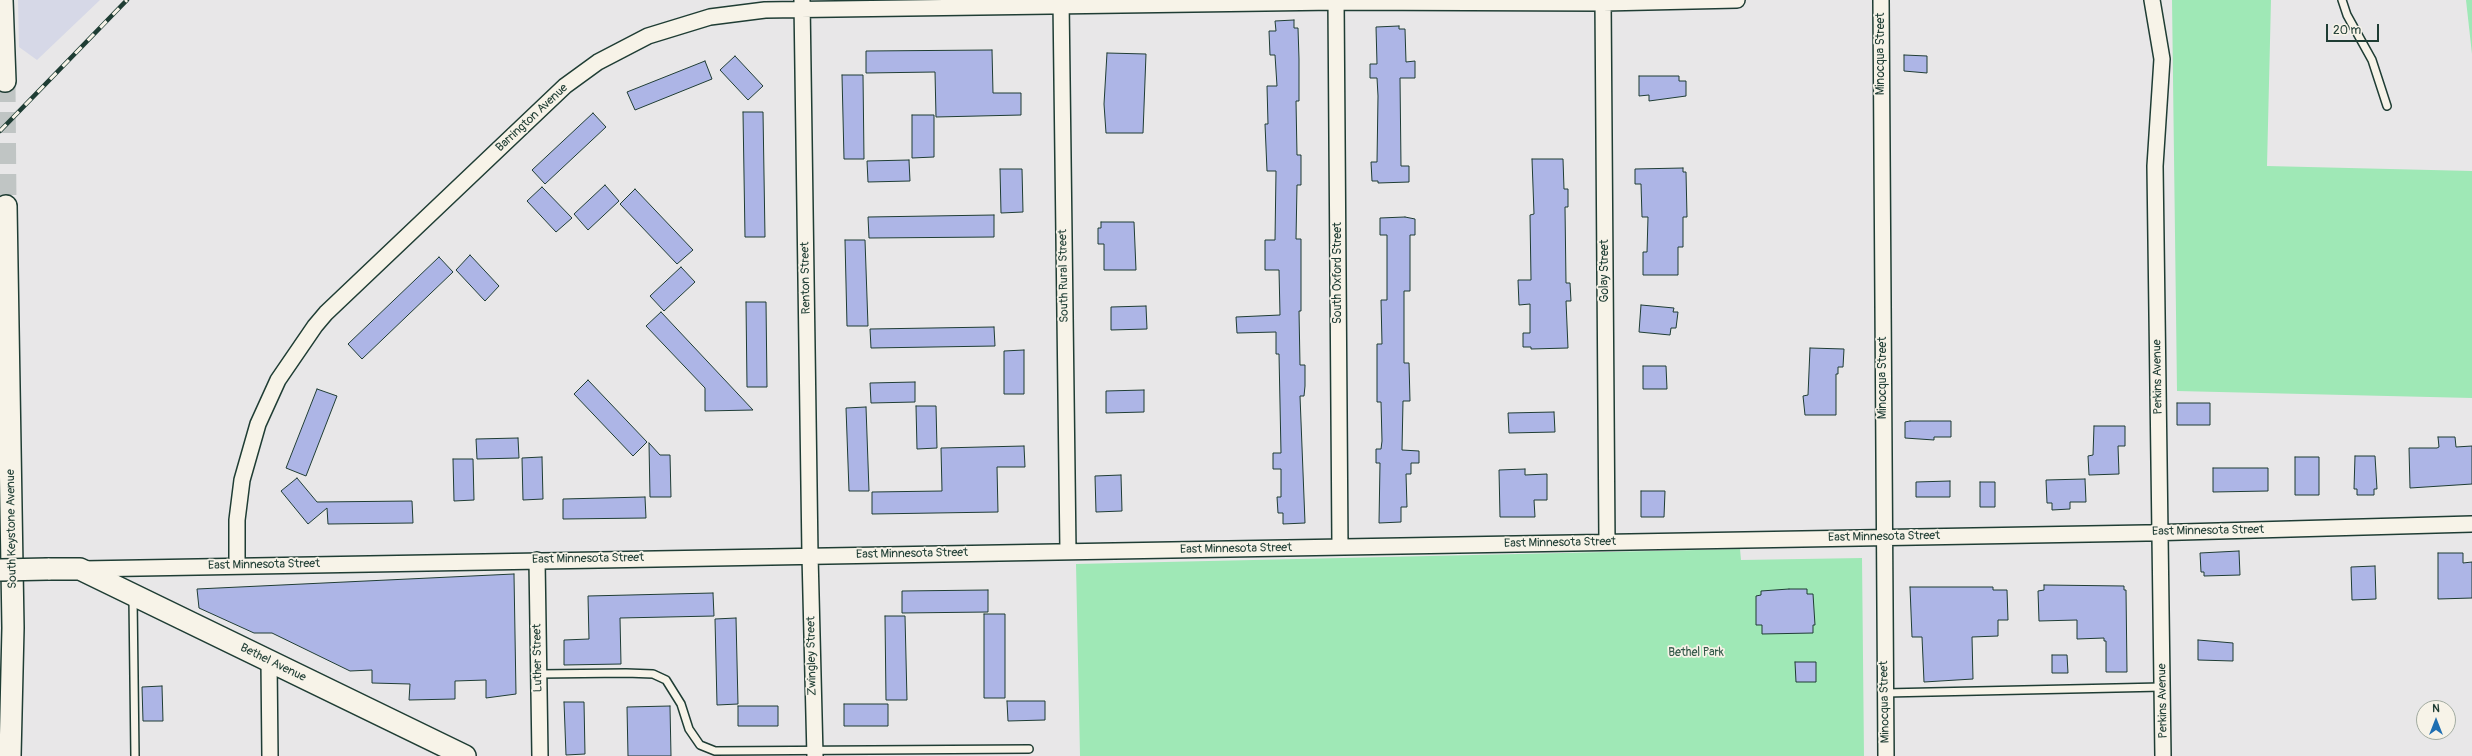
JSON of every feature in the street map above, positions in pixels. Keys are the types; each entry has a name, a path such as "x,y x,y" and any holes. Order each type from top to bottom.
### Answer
{"main road":[{"path":"2,0 4,81"},
{"name":"South Keystone Avenue","path":"6,206 13,628 10,756"},
{"name":"East Minnesota Street","path":"0,570 80,569"},
{"name":"Bethel Avenue","path":"80,569 465,756"}],"street":[{"name":"Barrington Avenue","path":"237,565 237,520 242,480 258,424 290,359 326,313 566,86 598,62 648,36 694,21 750,11 803,5 1336,1 1603,2 1737,0"},
{"name":"Minocqua Street","path":"1881,0 1886,756"},
{"name":"Perkins Avenue","path":"2152,0 2162,59 2155,166 2164,756"},
{"name":"South Oxford Street","path":"1336,1 1340,547"},
{"name":"Golay Street","path":"1603,2 1607,542"},
{"name":"South Rural Street","path":"1061,4 1068,551"},
{"name":"Renton Street","path":"803,5 810,555"},
{"name":"East Minnesota Street","path":"80,569 237,565 2160,532 2472,524"},
{"name":"Zwingley Street","path":"810,555 815,753"},
{"name":"Luther Street","path":"537,560 540,756"},
{"path":"269,661 270,756"}],"lane":[{"path":"2342,0 2347,15 2372,60 2387,106"},
{"path":"132,594 135,756"},
{"path":"539,674 626,673 653,674 660,677 666,680 681,704 689,729 700,745 725,754 1029,749"},
{"path":"1885,692 2162,687"}],"shaded area":[{"path":"18,0 100,0 37,60 19,47"}],"green space":[{"path":"2172,0 2271,0 2267,166 2472,171 2472,398 2177,391"},
{"path":"2466,0 2472,0 2472,54"},
{"name":"Bethel Park","path":"1740,549 1741,560 1862,558 1864,756 1080,756 1076,564"}],"building":[{"path":"1294,20 1294,28 1298,28 1299,59 1299,101 1296,101 1297,155 1301,155 1301,185 1297,185 1296,239 1301,239 1301,311 1299,311 1300,365 1305,365 1304,396 1300,396 1305,523 1283,524 1283,513 1278,513 1277,497 1281,497 1281,469 1273,469 1273,453 1281,453 1279,354 1276,354 1276,332 1237,333 1236,317 1280,315 1279,270 1265,270 1265,240 1275,240 1276,171 1267,171 1265,124 1268,124 1267,86 1277,86 1275,55 1270,55 1269,31 1276,31 1275,21"},
{"path":"1399,26 1399,29 1405,29 1406,62 1415,61 1415,78 1400,78 1401,166 1409,166 1409,182 1378,183 1378,181 1372,181 1371,162 1377,162 1377,78 1370,78 1370,64 1377,64 1376,27"},
{"path":"992,50 993,93 1021,93 1021,115 936,117 935,72 866,73 866,51"},
{"path":"1107,53 1146,54 1143,133 1106,133 1104,104"},
{"path":"1904,55 1927,56 1927,73 1904,71"},
{"path":"735,56 763,86 748,100 720,70"},
{"path":"705,61 712,79 635,110 627,92"},
{"path":"842,75 863,75 864,159 844,159"},
{"path":"1639,76 1679,76 1679,81 1686,81 1686,96 1649,101 1649,95 1639,96"},
{"path":"743,112 763,112 765,237 745,237"},
{"path":"593,113 606,127 545,184 532,170"},
{"path":"912,115 934,115 934,157 912,158"},
{"path":"1532,159 1563,159 1564,189 1568,189 1568,207 1565,207 1566,283 1570,283 1571,301 1566,301 1568,348 1531,349 1531,347 1523,347 1523,333 1530,333 1530,304 1519,305 1518,280 1531,280 1530,215 1534,214"},
{"path":"909,160 910,181 868,182 867,161"},
{"path":"1683,168 1683,172 1686,172 1687,217 1683,217 1683,247 1678,247 1678,275 1643,275 1643,252 1647,252 1648,217 1642,217 1641,184 1635,184 1635,169"},
{"path":"1000,169 1022,169 1023,212 1001,213"},
{"path":"605,185 619,201 588,230 574,214"},
{"path":"542,187 572,218 556,232 527,201"},
{"path":"635,189 693,250 677,264 620,204"},
{"path":"994,215 994,237 869,238 868,217"},
{"path":"1405,217 1415,219 1415,235 1410,235 1410,291 1404,291 1404,363 1409,363 1410,401 1403,401 1402,450 1419,451 1419,463 1411,463 1411,474 1406,474 1407,507 1401,507 1401,522 1379,523 1380,463 1376,463 1376,449 1381,449 1382,441 1381,402 1377,402 1377,344 1382,344 1381,300 1387,300 1387,235 1380,235 1380,218"},
{"path":"1101,222 1134,222 1136,270 1104,270 1104,244 1098,244 1098,228 1101,228"},
{"path":"845,240 865,240 868,326 847,326"},
{"path":"470,255 499,286 485,301 456,270"},
{"path":"439,257 453,272 362,359 348,344"},
{"path":"681,267 695,282 664,311 650,296"},
{"path":"746,302 766,302 767,387 747,387"},
{"path":"1641,305 1674,308 1673,312 1678,312 1676,328 1671,328 1670,335 1639,332"},
{"path":"1146,306 1147,329 1111,330 1111,307"},
{"path":"661,312 753,410 705,411 705,388 646,326"},
{"path":"994,327 995,346 871,348 870,329"},
{"path":"1810,348 1844,349 1843,367 1838,367 1838,374 1836,374 1836,415 1805,415 1803,396 1808,395"},
{"path":"1024,350 1024,394 1004,394 1004,351"},
{"path":"1643,366 1666,366 1667,389 1643,389"},
{"path":"588,380 647,442 633,456 574,394"},
{"path":"915,382 915,402 871,403 870,383"},
{"path":"317,389 337,396 306,476 286,468"},
{"path":"1144,390 1144,412 1106,413 1106,391"},
{"path":"2177,403 2210,403 2210,425 2177,425"},
{"path":"916,406 936,406 937,448 917,449"},
{"path":"866,407 869,491 849,491 846,408"},
{"path":"1554,412 1555,432 1509,433 1508,413"},
{"path":"1951,421 1951,437 1934,437 1934,440 1905,438 1905,422"},
{"path":"2094,426 2125,426 2125,446 2118,446 2119,474 2089,475 2088,456 2093,455"},
{"path":"2438,437 2455,437 2456,447 2472,446 2472,484 2410,488 2409,448 2437,448 2439,447"},
{"path":"518,438 519,458 477,459 476,439"},
{"path":"649,443 660,455 670,455 671,497 650,497"},
{"path":"1024,446 1025,467 997,467 998,512 872,514 872,492 942,491 941,448"},
{"path":"2355,456 2375,456 2377,489 2374,489 2374,495 2357,495 2357,489 2354,489"},
{"path":"542,457 543,499 523,500 522,458"},
{"path":"2295,457 2319,457 2319,495 2295,495"},
{"path":"453,459 473,459 474,500 454,501"},
{"path":"2213,468 2268,468 2268,491 2213,492"},
{"path":"1525,469 1525,475 1547,474 1547,500 1534,500 1535,517 1500,517 1499,470"},
{"path":"1121,475 1122,511 1096,512 1095,476"},
{"path":"297,478 317,502 412,501 413,523 328,524 327,508 308,524 281,491"},
{"path":"2085,479 2086,502 2070,502 2070,509 2052,510 2052,503 2047,503 2046,480"},
{"path":"1950,481 1950,497 1916,497 1916,482"},
{"path":"1980,482 1995,482 1995,507 1980,507"},
{"path":"1641,491 1665,491 1664,517 1641,517"},
{"path":"645,497 646,518 563,519 563,499"},
{"path":"2239,551 2240,575 2204,576 2204,572 2201,572 2200,553"},
{"path":"2438,553 2463,553 2463,563 2472,562 2472,598 2438,599"},
{"path":"2375,566 2376,599 2352,600 2351,567"},
{"path":"514,574 516,694 486,698 486,680 455,681 455,699 409,700 410,684 372,683 372,670 350,671 272,633 254,633 199,608 197,589"},
{"path":"2044,585 2124,586 2124,590 2126,590 2127,672 2106,672 2106,641 2104,641 2104,638 2077,639 2077,620 2039,621 2038,591 2044,590"},
{"path":"1910,587 1993,587 1993,590 2007,590 2008,620 1998,620 1998,636 1972,637 1973,679 1924,682 1922,637 1912,637"},
{"path":"1807,589 1807,594 1813,594 1815,625 1813,625 1813,633 1762,634 1762,625 1756,625 1756,596 1761,595 1761,591"},
{"path":"988,590 988,612 902,613 902,591"},
{"path":"713,593 714,616 620,618 621,664 564,665 564,640 589,639 588,596"},
{"path":"984,614 1005,614 1005,698 984,698"},
{"path":"885,616 905,616 907,700 886,700"},
{"path":"736,618 738,704 717,705 715,619"},
{"path":"2198,640 2233,643 2233,661 2198,660"},
{"path":"2052,655 2067,655 2068,673 2052,673"},
{"path":"1795,662 1816,662 1816,682 1796,682"},
{"path":"162,686 163,721 143,721 142,687"},
{"path":"1007,701 1045,701 1045,720 1008,721"},
{"path":"564,702 584,702 585,754 566,755"},
{"path":"844,704 888,704 888,726 844,726"},
{"path":"670,706 671,756 628,756 627,707"},
{"path":"738,706 778,706 778,726 738,726"}],"tunnel":[{"path":"5,81 6,206"}],"railway":[{"path":"0,131 127,0"}]}
